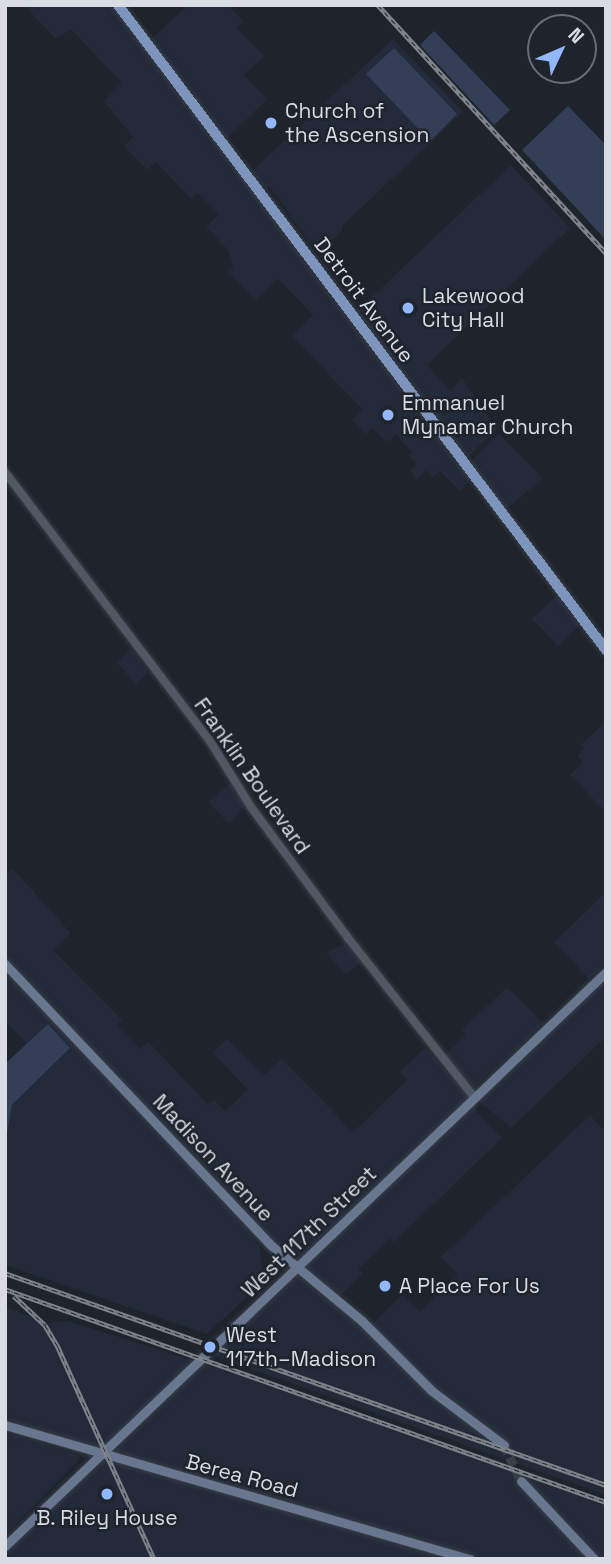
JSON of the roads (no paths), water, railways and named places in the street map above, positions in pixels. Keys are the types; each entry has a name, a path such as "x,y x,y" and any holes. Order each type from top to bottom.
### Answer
{"main road":[{"name":"Detroit Avenue","path":"118,5 606,650"},
{"name":"Madison Avenue","path":"5,964 255,1229 362,1321 432,1391 503,1445"},
{"name":"West 117th Street","path":"5,1546 606,972"},
{"name":"Berea Road","path":"5,1425 471,1559"},
{"path":"521,1481 594,1559"}],"street":[{"name":"Franklin Boulevard","path":"5,472 210,741 251,807 341,928 475,1098"}],"tunnel":[{"path":"504,1445 521,1481"}],"railway":[{"path":"378,5 606,253"},
{"path":"5,1273 606,1485"},
{"path":"5,1289 606,1502"},
{"path":"14,1296 45,1325 58,1347 154,1559"}],"place":[{"name":"Church of the Ascension","path":"271,123"},
{"name":"Lakewood City Hall","path":"408,308"},
{"name":"Emmanuel Mynamar Church","path":"388,415"},
{"name":"A Place For Us","path":"385,1286"},
{"name":"West 117th–Madison","path":"210,1347"},
{"name":"B. Riley House","path":"107,1494"}]}
